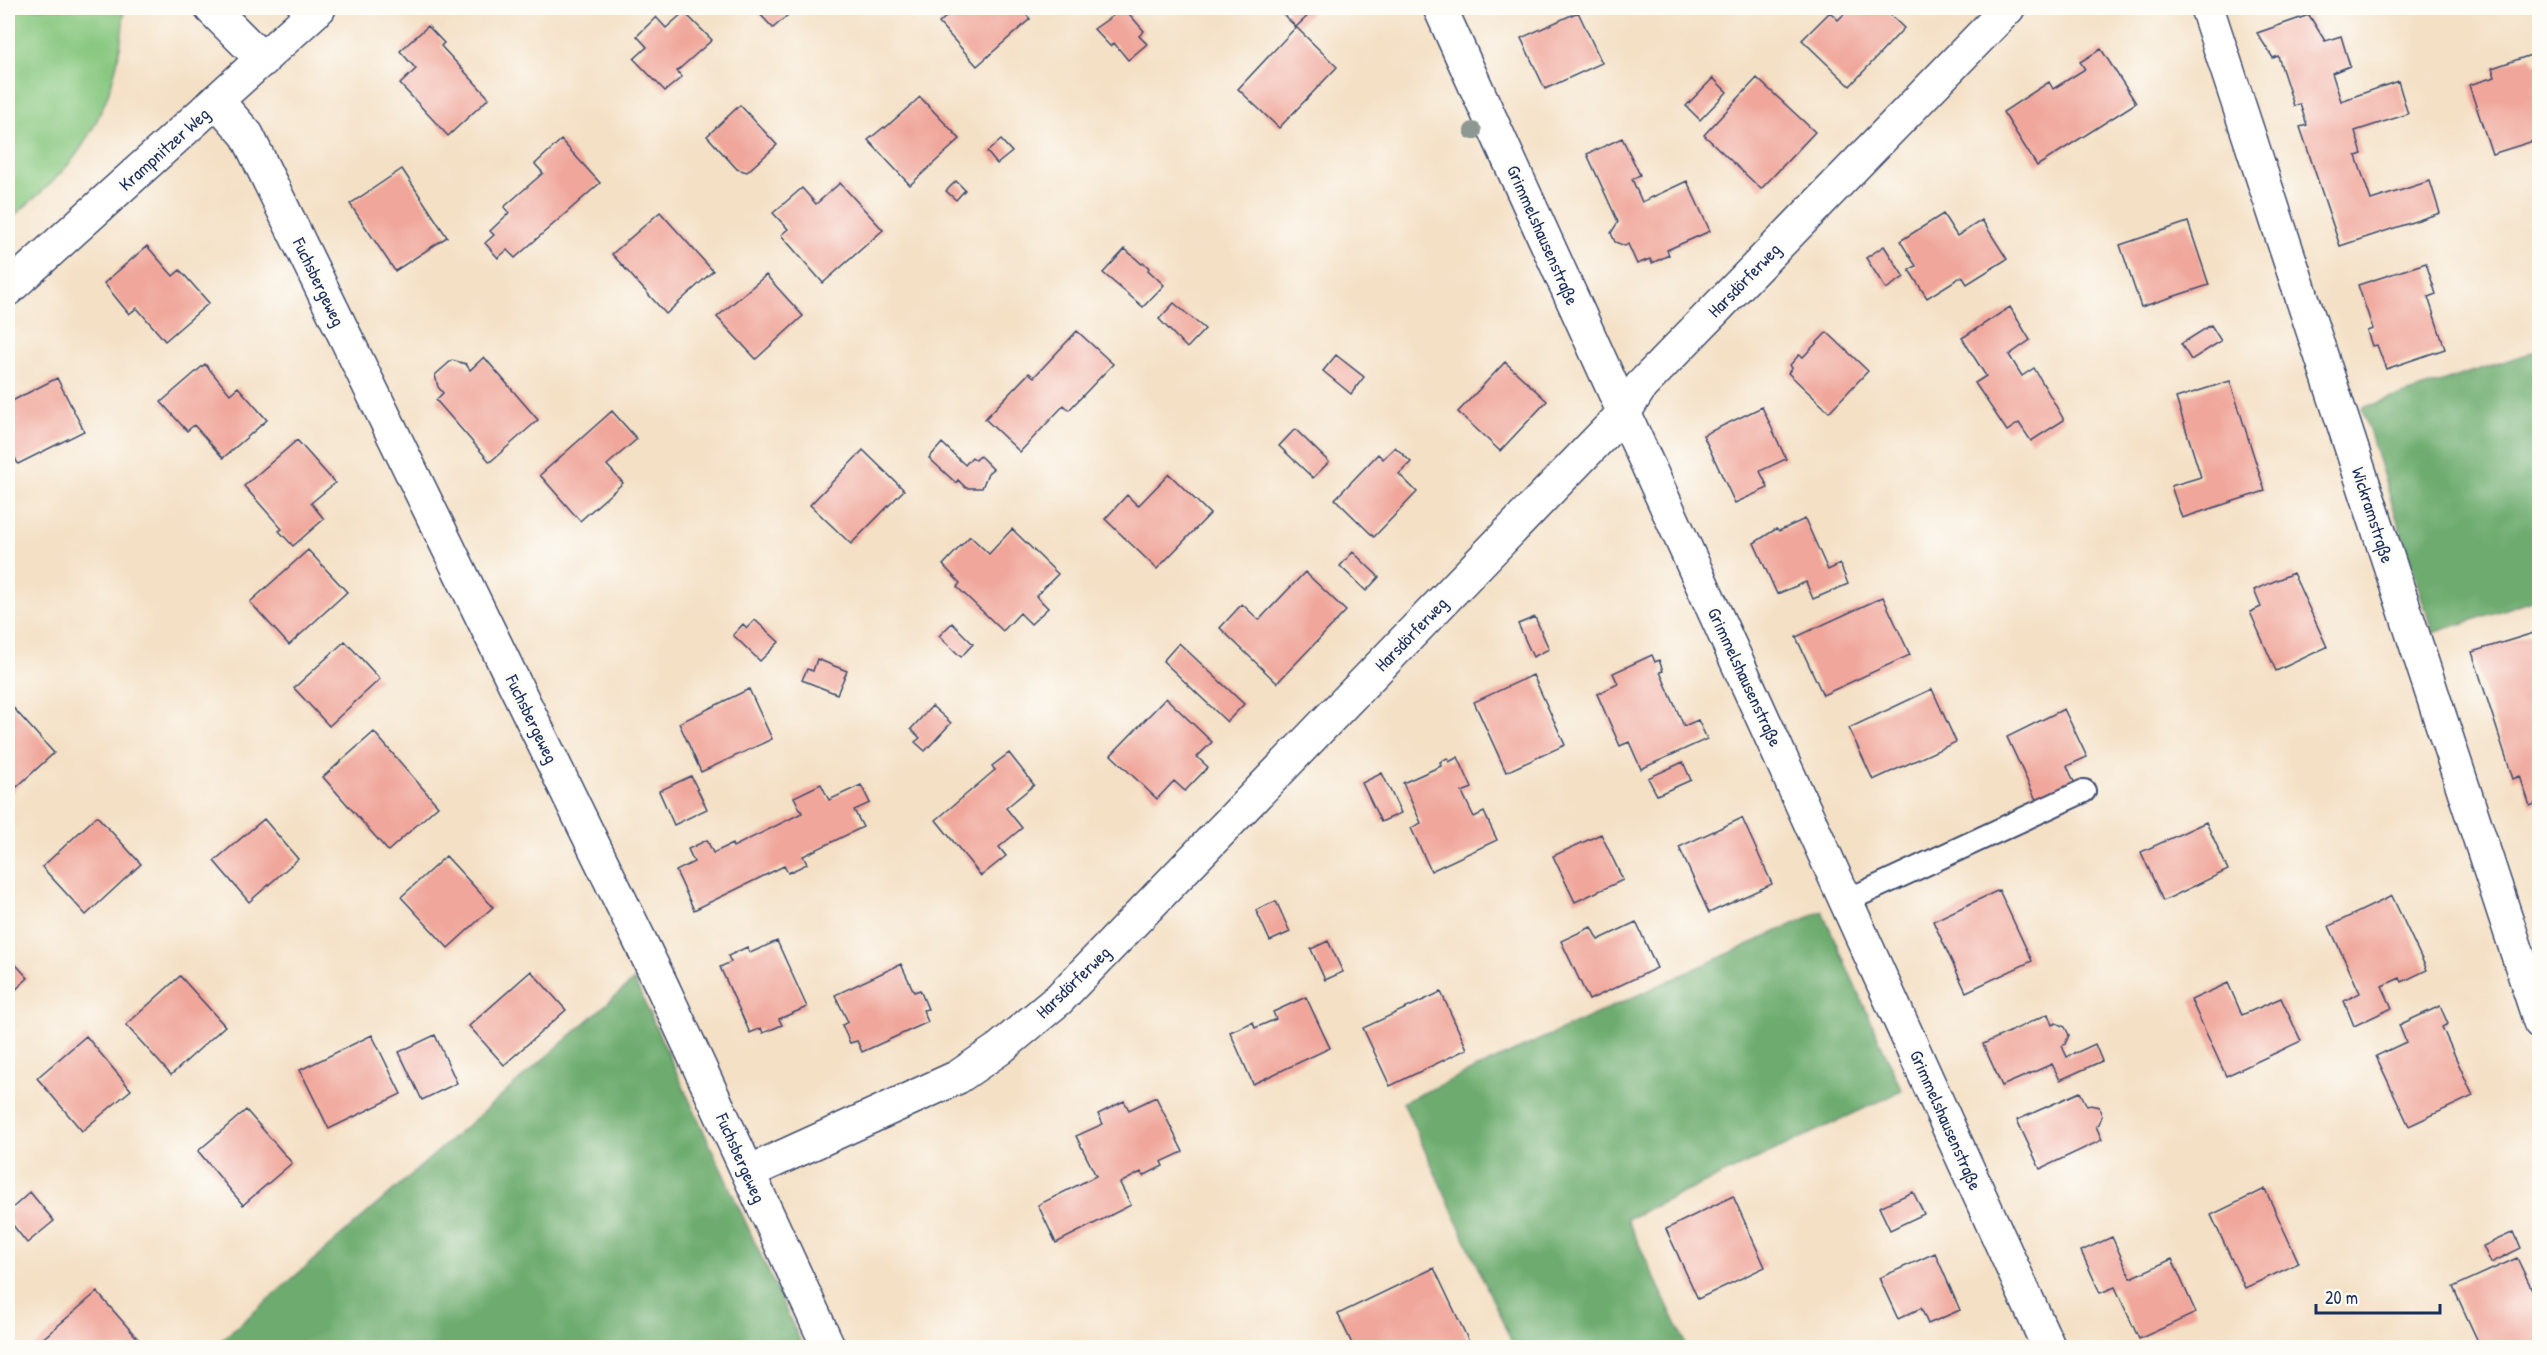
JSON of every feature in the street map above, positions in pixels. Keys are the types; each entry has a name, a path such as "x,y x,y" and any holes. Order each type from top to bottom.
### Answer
{"street":[{"path":"211,8 262,60"},
{"name":"Krampnitzer Weg","path":"8,290 319,8"},
{"name":"Grimmelshausenstraße","path":"1440,8 1848,900 2049,1347"},
{"name":"Harsdörferweg","path":"749,1172 958,1077 999,1049 1058,1000 1624,413 1641,386 2008,8"},
{"name":"Wickramstraße","path":"2207,8 2540,1022"},
{"name":"Fuchsbergeweg","path":"217,101 247,135 646,954 829,1347"}],"lane":[{"path":"1848,900 2084,791"}],"green space":[{"path":"8,8 124,8 121,44 113,80 92,130 66,167 8,221"},
{"path":"2539,350 2539,598 2433,633 2362,408"},
{"path":"1822,911 1902,1091 1627,1219 1687,1347 1514,1347 1403,1102"},
{"path":"634,980 803,1347 214,1347"}],"building":[{"path":"748,8 796,8 773,28 755,9 751,11"},
{"path":"956,8 1020,8 1030,19 977,66 939,23"},
{"path":"1124,8 1144,31 1139,36 1147,44 1128,60 1114,43 1110,46 1094,29"},
{"path":"1291,8 1316,8 1296,27 1284,15"},
{"path":"1850,8 1883,8 1904,28 1850,86 1802,40 1830,12 1838,20"},
{"path":"684,12 712,40 677,71 682,77 665,91 634,59 647,47 637,36 656,17 666,28"},
{"path":"1578,12 1602,63 1545,89 1521,38"},
{"path":"2309,15 2325,41 2341,36 2350,66 2332,73 2341,101 2398,81 2408,114 2355,131 2362,154 2356,156 2371,200 2430,181 2440,213 2340,246 2300,127 2307,125 2300,104 2294,106 2278,56 2273,58 2257,33"},
{"path":"428,26 444,43 441,46 489,98 448,136 400,84 416,69 400,51"},
{"path":"1296,27 1337,67 1279,128 1238,89"},
{"path":"2101,49 2136,103 2037,166 2003,112 2049,82 2053,89 2085,69 2080,62"},
{"path":"2531,55 2534,64 2540,62 2540,139 2492,154 2469,85 2495,77 2492,68"},
{"path":"1713,78 1727,92 1700,120 1686,106"},
{"path":"1757,78 1815,132 1761,189 1704,135"},
{"path":"920,97 960,139 910,185 868,140"},
{"path":"740,105 777,145 747,172 737,169 707,136"},
{"path":"1622,138 1640,175 1632,179 1642,202 1687,181 1710,231 1667,250 1669,255 1652,263 1650,259 1637,264 1628,244 1625,246 1615,242 1611,233 1618,222 1587,154"},
{"path":"561,140 600,183 515,258 507,250 498,258 485,243 494,235 490,231 509,213 504,207 543,173 535,164"},
{"path":"1001,140 1012,152 997,164 987,152"},
{"path":"402,169 447,237 395,271 350,204"},
{"path":"956,181 965,190 956,200 946,191"},
{"path":"840,183 883,230 823,283 781,235 788,229 773,213 802,188 816,204"},
{"path":"660,212 713,271 666,314 612,254"},
{"path":"1943,214 1957,236 1982,220 2007,259 1967,284 1962,276 1927,298 1909,270 1916,266 1900,241"},
{"path":"2188,222 2209,285 2141,307 2120,245"},
{"path":"147,246 173,276 180,270 209,303 165,341 137,308 129,314 104,283"},
{"path":"1884,246 1904,277 1886,289 1866,258"},
{"path":"1125,249 1142,264 1144,263 1164,285 1143,307 1103,273"},
{"path":"2426,263 2436,294 2428,297 2445,349 2386,369 2377,345 2372,346 2367,331 2373,329 2358,285"},
{"path":"766,275 803,316 756,359 717,317"},
{"path":"1174,303 1205,329 1187,348 1159,319"},
{"path":"2010,307 2030,340 2009,355 2022,376 2034,368 2064,420 2031,441 2019,423 2007,431 1975,383 1986,376 1962,338"},
{"path":"2211,325 2221,341 2191,360 2181,344"},
{"path":"1077,331 1113,364 1069,410 1064,405 1020,452 985,419 1029,373 1034,377"},
{"path":"1827,332 1868,371 1829,412 1788,373 1792,368 1790,365 1799,355 1803,357"},
{"path":"1336,355 1364,377 1351,394 1323,371"},
{"path":"484,357 538,420 490,462 436,400 443,393 438,387 435,375 452,360 466,364 470,370"},
{"path":"1505,362 1547,401 1500,451 1458,412"},
{"path":"205,364 230,394 238,387 267,420 223,458 194,425 187,431 161,402"},
{"path":"57,378 84,431 18,464 8,443 8,403"},
{"path":"2230,381 2265,491 2182,518 2171,486 2201,477 2176,398"},
{"path":"1762,407 1786,459 1760,471 1768,488 1735,503 1703,435"},
{"path":"612,411 637,439 607,465 623,483 580,521 540,475"},
{"path":"1295,429 1329,462 1313,478 1279,446"},
{"path":"297,440 335,483 311,503 324,519 293,546 279,531 282,529 244,486"},
{"path":"942,443 965,465 972,457 976,460 980,456 993,469 988,473 982,488 966,488 958,480 956,483 929,458"},
{"path":"1395,447 1411,462 1399,474 1417,492 1374,537 1335,499 1378,454 1383,459"},
{"path":"863,450 904,490 851,544 810,505"},
{"path":"1169,474 1210,514 1157,569 1105,519 1127,495 1138,506"},
{"path":"1805,519 1828,570 1840,564 1848,584 1813,599 1806,582 1777,594 1754,543 1776,529 1779,531"},
{"path":"1012,529 1058,574 1036,596 1048,608 1031,624 1020,613 1003,631 957,587 960,583 943,565 970,536 989,554"},
{"path":"308,550 347,592 289,645 250,602"},
{"path":"1353,552 1379,577 1366,591 1340,566"},
{"path":"1305,572 1346,611 1277,683 1220,628 1242,604 1259,620"},
{"path":"2293,573 2327,647 2276,671 2250,612 2261,607 2254,590"},
{"path":"1883,597 1910,655 1823,695 1796,637"},
{"path":"1535,617 1549,649 1533,657 1518,624"},
{"path":"755,620 779,642 760,661 733,635 743,624 747,628"},
{"path":"952,623 973,644 961,657 939,636"},
{"path":"2537,632 2540,638 2539,811 2537,803 2530,806 2520,776 2513,779 2472,652"},
{"path":"345,641 380,679 329,726 294,688"},
{"path":"1179,643 1244,704 1227,722 1163,661"},
{"path":"1652,655 1655,662 1659,660 1663,671 1660,672 1684,726 1698,720 1707,739 1641,769 1629,742 1620,746 1597,694 1618,684 1613,673"},
{"path":"817,659 847,671 837,694 802,680 807,669 813,671"},
{"path":"1533,675 1565,745 1506,772 1474,702"},
{"path":"749,689 772,739 701,772 679,723"},
{"path":"1932,689 1956,742 1873,780 1849,728"},
{"path":"1166,698 1212,742 1197,757 1208,767 1185,791 1174,781 1157,799 1111,755"},
{"path":"8,702 54,753 8,795"},
{"path":"932,706 951,723 925,751 915,742 920,738 911,729"},
{"path":"2064,709 2087,757 2067,766 2075,784 2037,802 2007,737"},
{"path":"374,732 438,806 388,851 323,777"},
{"path":"1009,753 1034,785 1006,808 1022,828 999,847 1006,856 981,876 936,820 995,770 992,766"},
{"path":"1458,757 1472,788 1462,792 1474,817 1484,812 1497,840 1431,871 1411,828 1421,823 1403,783 1441,766 1440,762 1447,758 1449,762"},
{"path":"1683,762 1691,780 1657,795 1648,778"},
{"path":"1382,773 1401,813 1381,822 1362,783"},
{"path":"691,776 707,809 674,825 659,791"},
{"path":"821,784 829,800 861,785 870,803 854,810 863,827 803,856 807,864 788,873 784,866 694,910 676,871 694,862 688,849 707,840 713,853 732,844 733,847 802,813 794,797"},
{"path":"97,816 141,864 86,915 42,867"},
{"path":"1742,818 1772,884 1709,913 1679,847"},
{"path":"264,819 298,859 249,902 214,861"},
{"path":"2206,822 2228,870 2163,901 2141,852"},
{"path":"1601,834 1623,880 1575,902 1553,856"},
{"path":"446,856 493,907 448,948 401,897"},
{"path":"1999,890 2032,961 1966,992 1933,921"},
{"path":"2392,896 2427,970 2402,982 2400,978 2382,986 2392,1008 2354,1026 2344,1001 2360,993 2329,926"},
{"path":"1276,901 1290,932 1270,941 1256,910"},
{"path":"1636,922 1657,968 1589,1000 1561,941 1591,927 1598,940"},
{"path":"777,941 807,1007 779,1019 782,1025 763,1033 761,1028 750,1033 720,967 731,962 728,956 747,947 750,953"},
{"path":"1328,941 1343,972 1325,980 1311,949"},
{"path":"8,956 28,978 8,997"},
{"path":"901,964 914,992 920,990 928,1009 923,1010 928,1022 862,1052 857,1041 850,1043 842,1025 848,1022 835,995"},
{"path":"531,971 566,1010 504,1065 469,1026"},
{"path":"180,976 225,1026 171,1075 126,1025"},
{"path":"2228,983 2242,1015 2281,998 2301,1041 2226,1076 2191,1000"},
{"path":"1441,992 1467,1049 1390,1086 1363,1028"},
{"path":"1306,997 1330,1048 1253,1084 1230,1032 1253,1022 1255,1028 1276,1019 1273,1012"},
{"path":"2440,1006 2448,1024 2442,1027 2473,1096 2409,1126 2376,1056 2406,1042 2399,1025"},
{"path":"2048,1014 2052,1025 2056,1023 2065,1027 2069,1035 2062,1046 2067,1057 2095,1044 2102,1061 2060,1080 2052,1064 2002,1086 1983,1044"},
{"path":"372,1035 401,1094 329,1129 300,1070"},
{"path":"435,1035 457,1083 422,1100 399,1052"},
{"path":"86,1036 131,1090 82,1131 37,1078"},
{"path":"2080,1092 2087,1106 2099,1107 2102,1116 2096,1126 2102,1140 2040,1169 2017,1120"},
{"path":"1156,1097 1183,1152 1161,1162 1163,1166 1143,1176 1141,1172 1120,1183 1131,1205 1056,1243 1038,1205 1096,1176 1076,1136 1103,1124 1098,1114 1124,1101 1129,1110"},
{"path":"246,1110 292,1163 243,1205 198,1151"},
{"path":"2265,1189 2299,1263 2245,1288 2211,1215"},
{"path":"30,1192 54,1221 27,1243 8,1219 8,1212"},
{"path":"1913,1192 1924,1214 1890,1230 1879,1207"},
{"path":"1733,1196 1765,1267 1698,1299 1666,1229"},
{"path":"2514,1232 2521,1248 2491,1263 2483,1246"},
{"path":"2112,1237 2131,1278 2172,1259 2196,1313 2139,1339 2115,1287 2100,1293 2081,1251"},
{"path":"1935,1253 1960,1310 1928,1324 1921,1308 1898,1319 1879,1278"},
{"path":"2517,1258 2540,1306 2540,1348 2508,1348 2507,1344 2500,1348 2481,1348 2453,1287"},
{"path":"1434,1268 1472,1348 1354,1348 1338,1314"},
{"path":"97,1292 146,1348 32,1348"}]}
